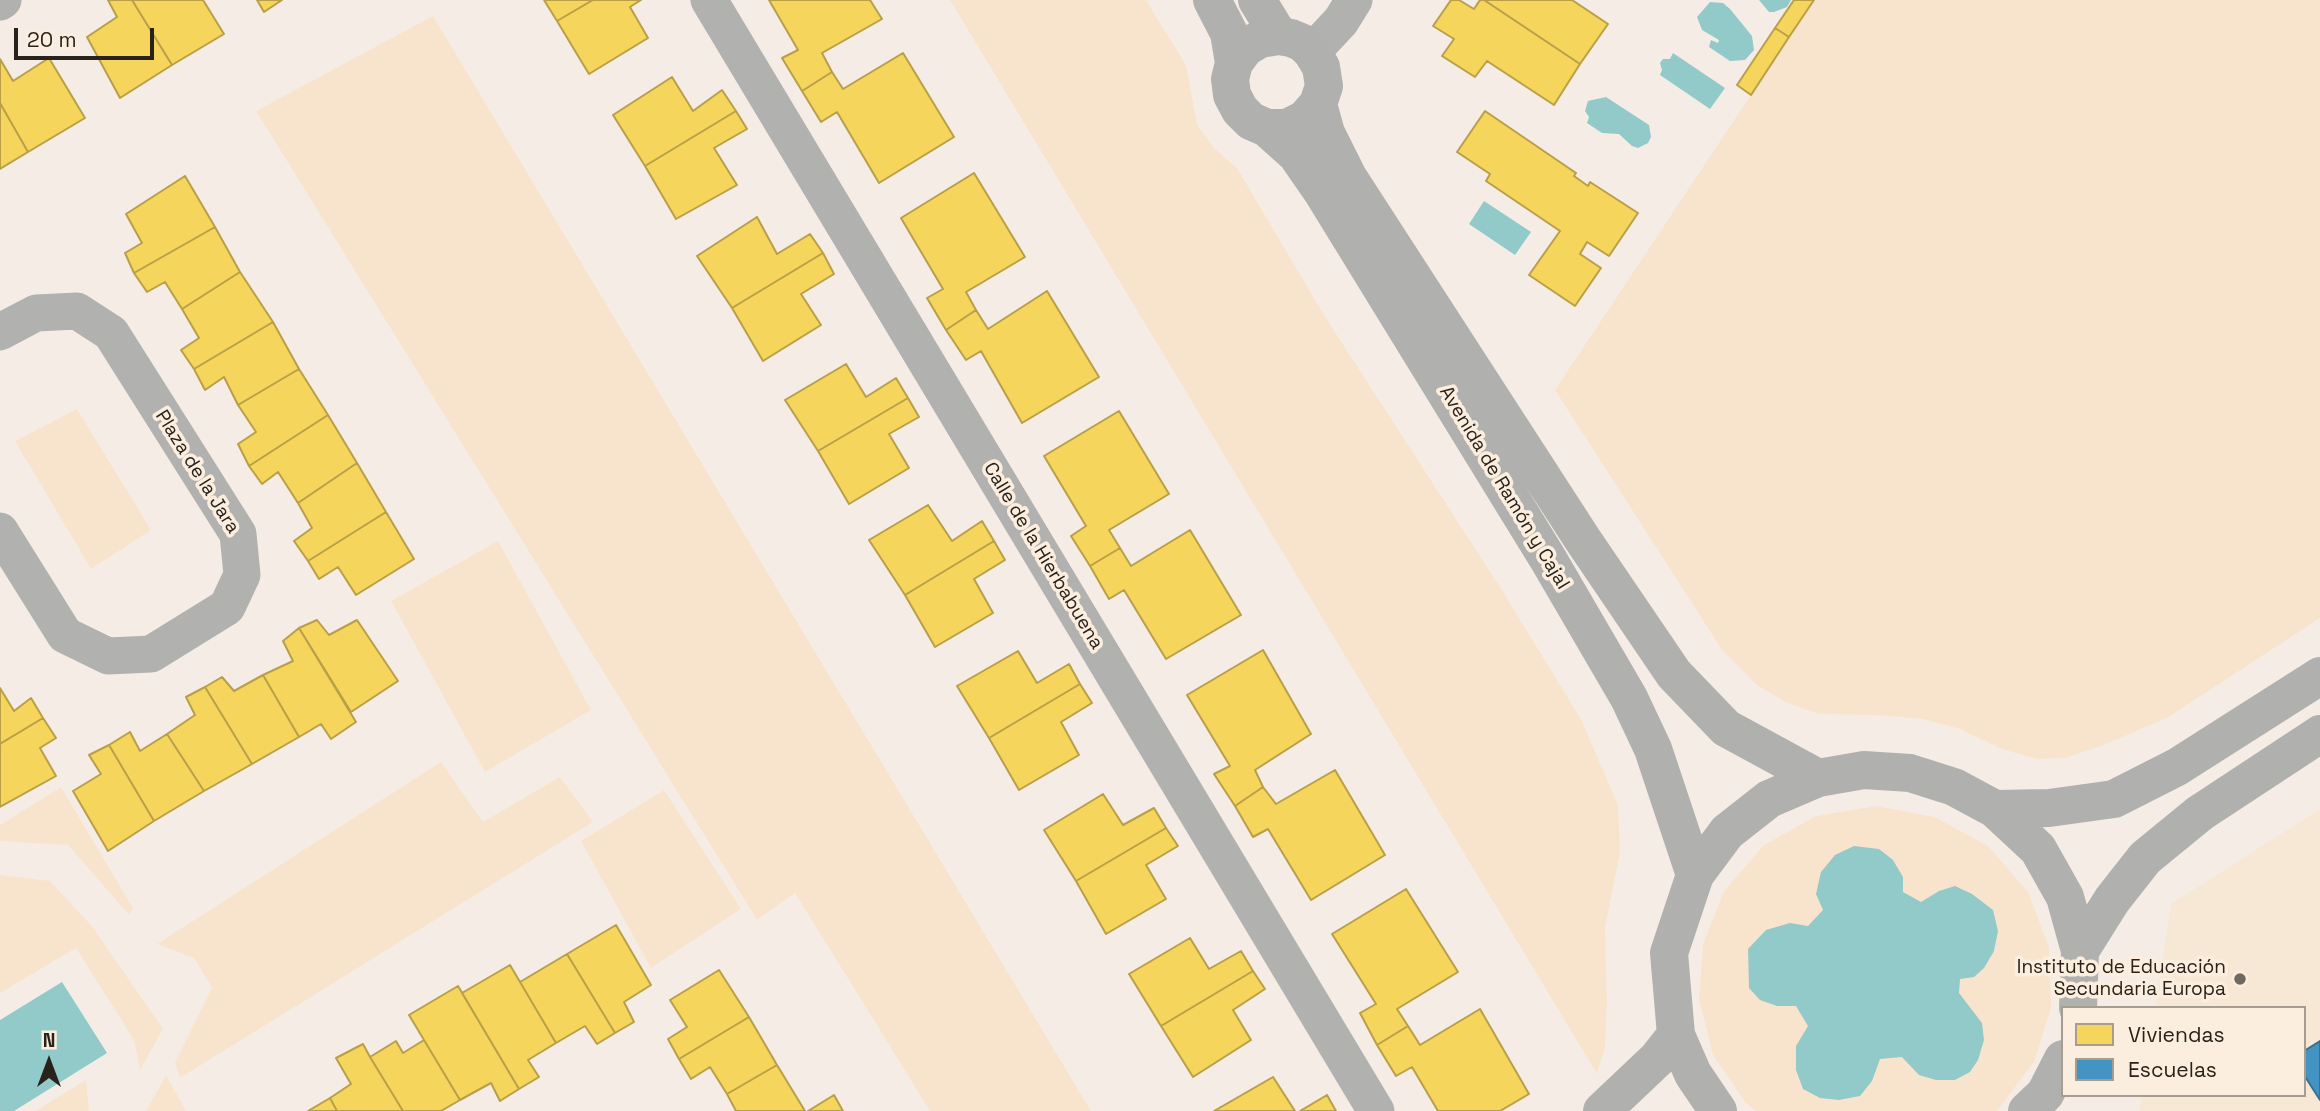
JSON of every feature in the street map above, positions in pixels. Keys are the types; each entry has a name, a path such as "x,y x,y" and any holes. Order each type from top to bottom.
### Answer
{"street":[{"name":"Calle de la Hierbabuena","path":"709,0 1376,1111"},
{"name":"Avenida de Ramón y Cajal","path":"1212,0 1229,33 1234,64 1230,79 1232,95 1240,110 1251,121 1267,128 1296,154 1323,193 1541,548 1629,698 1653,750 1695,875"},
{"path":"1257,0 1279,36"},
{"path":"1234,64 1245,48 1260,39 1279,36 1303,43 1312,52 1341,21 1354,0"},
{"name":"Avenida de Ramón y Cajal","path":"1312,52 1321,67 1324,86 1318,104 1326,133 1348,177 1583,540 1674,674 1726,728 1818,778"},
{"path":"1267,128 1287,128 1305,119 1318,104"},
{"name":"Plaza de la Jara","path":"0,332 36,313 77,311 111,333 239,534 242,575 227,607 152,654 108,656 65,635 0,531"},
{"path":"1995,809 2049,808 2114,799 2177,767 2320,676"},
{"path":"2080,951 2112,900 2145,858 2200,813 2320,734"},
{"path":"1718,1111 1693,1074 1676,1035 1669,953 1695,875 1727,832 1769,799 1818,778 1864,770 1910,774 1954,787 1995,809 2038,849 2066,897 2080,951 2078,1006"},
{"path":"1602,1111 1657,1059 1676,1035"},
{"path":"2040,1105 2061,1063"}],"shaded area":[{"path":"950,0 1146,0 1186,65 1197,125 1215,149 1237,168 1324,315 1500,587 1581,719 1618,805 1620,852 1605,928 1605,1046 1597,1074"},
{"path":"1814,0 2320,0 2320,618 2167,718 2065,758 2037,759 2002,749 1960,729 1923,719 1819,714 1787,703 1757,685 1722,650 1555,390"},
{"path":"433,16 1091,1111 930,1111 795,893 757,920 256,111"},
{"path":"77,409 151,530 91,569 15,441"},
{"path":"498,541 591,710 485,772 391,601"},
{"path":"441,762 483,822 560,777 593,822 180,1078 175,1063 212,988 194,958 157,944"},
{"path":"61,787 133,908 129,915 68,845 0,841 0,825"},
{"path":"664,790 741,909 651,968 581,841"},
{"path":"1876,806 1935,817 1988,846 2028,892 2049,947 2051,1008 2034,1062 1997,1111 1756,1111 1745,1102 1713,1055 1699,1000 1703,944 1724,891 1764,845 1816,816"},
{"name":"Instituto de Educación Secundaria Europa","path":"2320,809 2320,1111 2139,1111 2142,1097 2306,1097 2306,1006 2155,1006 2171,904"},
{"path":"0,875 50,881 92,926 163,1029 140,1070 134,1040 76,948 0,993"},
{"path":"166,1075 186,1111 146,1111"},
{"path":"86,1080 89,1111 35,1111"}],"water":[{"path":"1759,0 1791,0 1787,7 1769,12"},
{"path":"1710,2 1723,3 1752,36 1754,50 1745,60 1730,61 1709,47 1711,40 1718,43 1719,40 1702,30 1697,17"},
{"path":"1673,53 1725,88 1710,109 1660,75 1660,63 1663,59 1670,59"},
{"path":"1606,97 1649,125 1651,137 1648,143 1638,148 1619,134 1602,133 1587,123 1589,117 1585,111 1588,101"},
{"path":"1484,201 1531,232 1515,255 1469,224"},
{"path":"1854,846 1879,849 1893,860 1903,877 1903,892 1921,902 1939,891 1955,886 1972,894 1993,910 1998,931 1994,951 1984,968 1974,977 1960,979 1959,993 1982,1023 1984,1040 1978,1060 1970,1072 1955,1080 1936,1080 1919,1075 1902,1057 1880,1059 1872,1081 1860,1096 1839,1100 1820,1098 1803,1089 1796,1070 1796,1046 1808,1026 1796,1006 1777,1006 1760,1000 1749,988 1748,949 1766,930 1790,923 1808,926 1823,910 1816,894 1821,872 1835,855"},
{"path":"62,982 107,1053 14,1111 0,1111 0,1020"}],"building: Viviendas":[{"path":"108,0 132,0 172,65 120,98 87,37 117,17"},
{"path":"132,0 203,0 224,34 172,65"},
{"path":"257,0 282,0 264,12"},
{"path":"544,0 593,0 557,21"},
{"path":"593,0 641,0 630,7 648,38 589,74 557,21"},
{"path":"769,0 870,0 882,19 822,53 832,72 802,91 782,58 798,50"},
{"path":"1451,0 1459,0 1474,9 1480,0 1484,0 1580,64 1554,105 1487,61 1475,77 1442,56 1454,39 1433,26"},
{"path":"1484,0 1572,0 1608,24 1580,64"},
{"path":"1794,0 1814,0 1789,37 1775,28"},
{"path":"1775,28 1789,37 1751,95 1737,85"},
{"path":"903,53 954,137 879,183 837,112 821,122 802,91 832,72 843,89"},
{"path":"49,58 85,118 28,152 0,103 0,59 13,81"},
{"path":"672,77 693,111 722,90 736,111 645,166 613,115"},
{"path":"0,103 28,152 0,169"},
{"path":"736,111 747,129 714,148 737,185 676,219 645,166"},
{"path":"1485,111 1576,173 1574,176 1588,186 1590,182 1638,213 1609,256 1587,242 1580,254 1601,268 1575,306 1529,275 1560,231 1486,181 1490,174 1457,152"},
{"path":"974,173 1025,257 966,292 976,310 946,330 927,298 943,289 901,218"},
{"path":"185,176 215,227 134,273 125,253 142,243 126,214"},
{"path":"757,217 777,254 810,234 823,253 732,308 697,256"},
{"path":"215,227 240,272 182,309 165,282 147,292 134,273"},
{"path":"823,253 834,274 801,294 821,325 763,361 732,308"},
{"path":"240,272 273,322 194,369 181,350 199,338 182,309"},
{"path":"1047,291 1099,377 1022,423 981,351 966,360 946,330 976,310 988,329"},
{"path":"273,322 299,369 238,405 224,377 205,390 194,369"},
{"path":"846,364 866,397 896,378 908,398 818,451 785,400"},
{"path":"299,369 328,415 249,466 238,444 256,432 238,405"},
{"path":"908,398 919,417 889,434 909,468 849,504 818,451"},
{"path":"1119,411 1169,494 1109,530 1120,548 1090,566 1071,536 1086,526 1044,456"},
{"path":"328,415 357,463 298,503 278,472 262,484 249,466"},
{"path":"357,463 386,512 308,561 294,541 312,528 298,503"},
{"path":"928,505 952,541 982,521 994,541 905,595 869,540"},
{"path":"386,512 414,559 356,595 338,567 319,579 308,561"},
{"path":"1190,530 1241,615 1166,659 1124,590 1109,599 1090,566 1120,548 1131,566"},
{"path":"994,541 1005,560 974,579 993,613 935,647 905,595"},
{"path":"317,620 329,635 357,620 398,681 351,712 299,628"},
{"path":"299,628 356,722 331,739 321,724 299,737 263,675 293,661 283,641"},
{"path":"1263,650 1311,734 1255,770 1263,787 1235,806 1214,774 1230,766 1187,695"},
{"path":"1018,651 1037,683 1069,664 1080,684 989,738 957,686"},
{"path":"263,675 299,737 252,764 205,687 222,677 234,691"},
{"path":"1080,684 1092,703 1061,722 1079,755 1019,790 989,738"},
{"path":"205,687 252,764 204,791 167,734 195,715 186,697"},
{"path":"0,688 14,711 31,698 43,718 0,744"},
{"path":"43,718 56,738 40,748 56,776 0,807 0,744"},
{"path":"130,732 140,751 167,734 204,791 154,821 109,745"},
{"path":"109,745 154,821 108,851 73,791 101,774 89,755"},
{"path":"1335,770 1385,855 1311,900 1268,829 1253,837 1235,806 1263,787 1276,804"},
{"path":"1103,794 1123,825 1154,808 1166,828 1076,881 1044,830"},
{"path":"1166,828 1178,846 1146,865 1166,899 1106,934 1076,881"},
{"path":"1406,889 1458,972 1397,1009 1408,1026 1377,1045 1360,1013 1376,1004 1332,934"},
{"path":"616,925 651,985 624,1002 634,1022 615,1033 567,954"},
{"path":"1190,938 1209,969 1241,951 1253,971 1161,1026 1129,974"},
{"path":"567,954 615,1033 597,1044 585,1026 556,1043 520,982"},
{"path":"510,965 556,1043 528,1060 539,1077 519,1089 462,993"},
{"path":"719,970 749,1017 679,1059 668,1039 687,1027 670,1000"},
{"path":"1253,971 1265,989 1233,1010 1251,1040 1193,1077 1161,1026"},
{"path":"458,986 519,1089 500,1101 491,1083 460,1100 409,1015"},
{"path":"1480,1009 1529,1094 1500,1111 1438,1111 1412,1067 1396,1076 1377,1045 1408,1026 1420,1045"},
{"path":"749,1017 777,1065 727,1094 710,1067 691,1079 679,1059"},
{"path":"424,1040 460,1100 441,1111 403,1111 370,1057 396,1041 403,1053"},
{"path":"363,1044 403,1111 337,1111 330,1098 351,1084 336,1058"},
{"path":"777,1065 805,1111 736,1111 727,1094"},
{"path":"1273,1077 1295,1111 1214,1111"},
{"path":"834,1095 843,1111 808,1111"},
{"path":"1327,1095 1336,1111 1300,1111"},
{"path":"330,1098 337,1111 308,1111"}],"building: Escuelas":[{"path":"2320,1041 2320,1100 2306,1078 2306,1050"}],"place":[{"name":"Instituto de Educación Secundaria Europa","path":"2240,979"}]}
